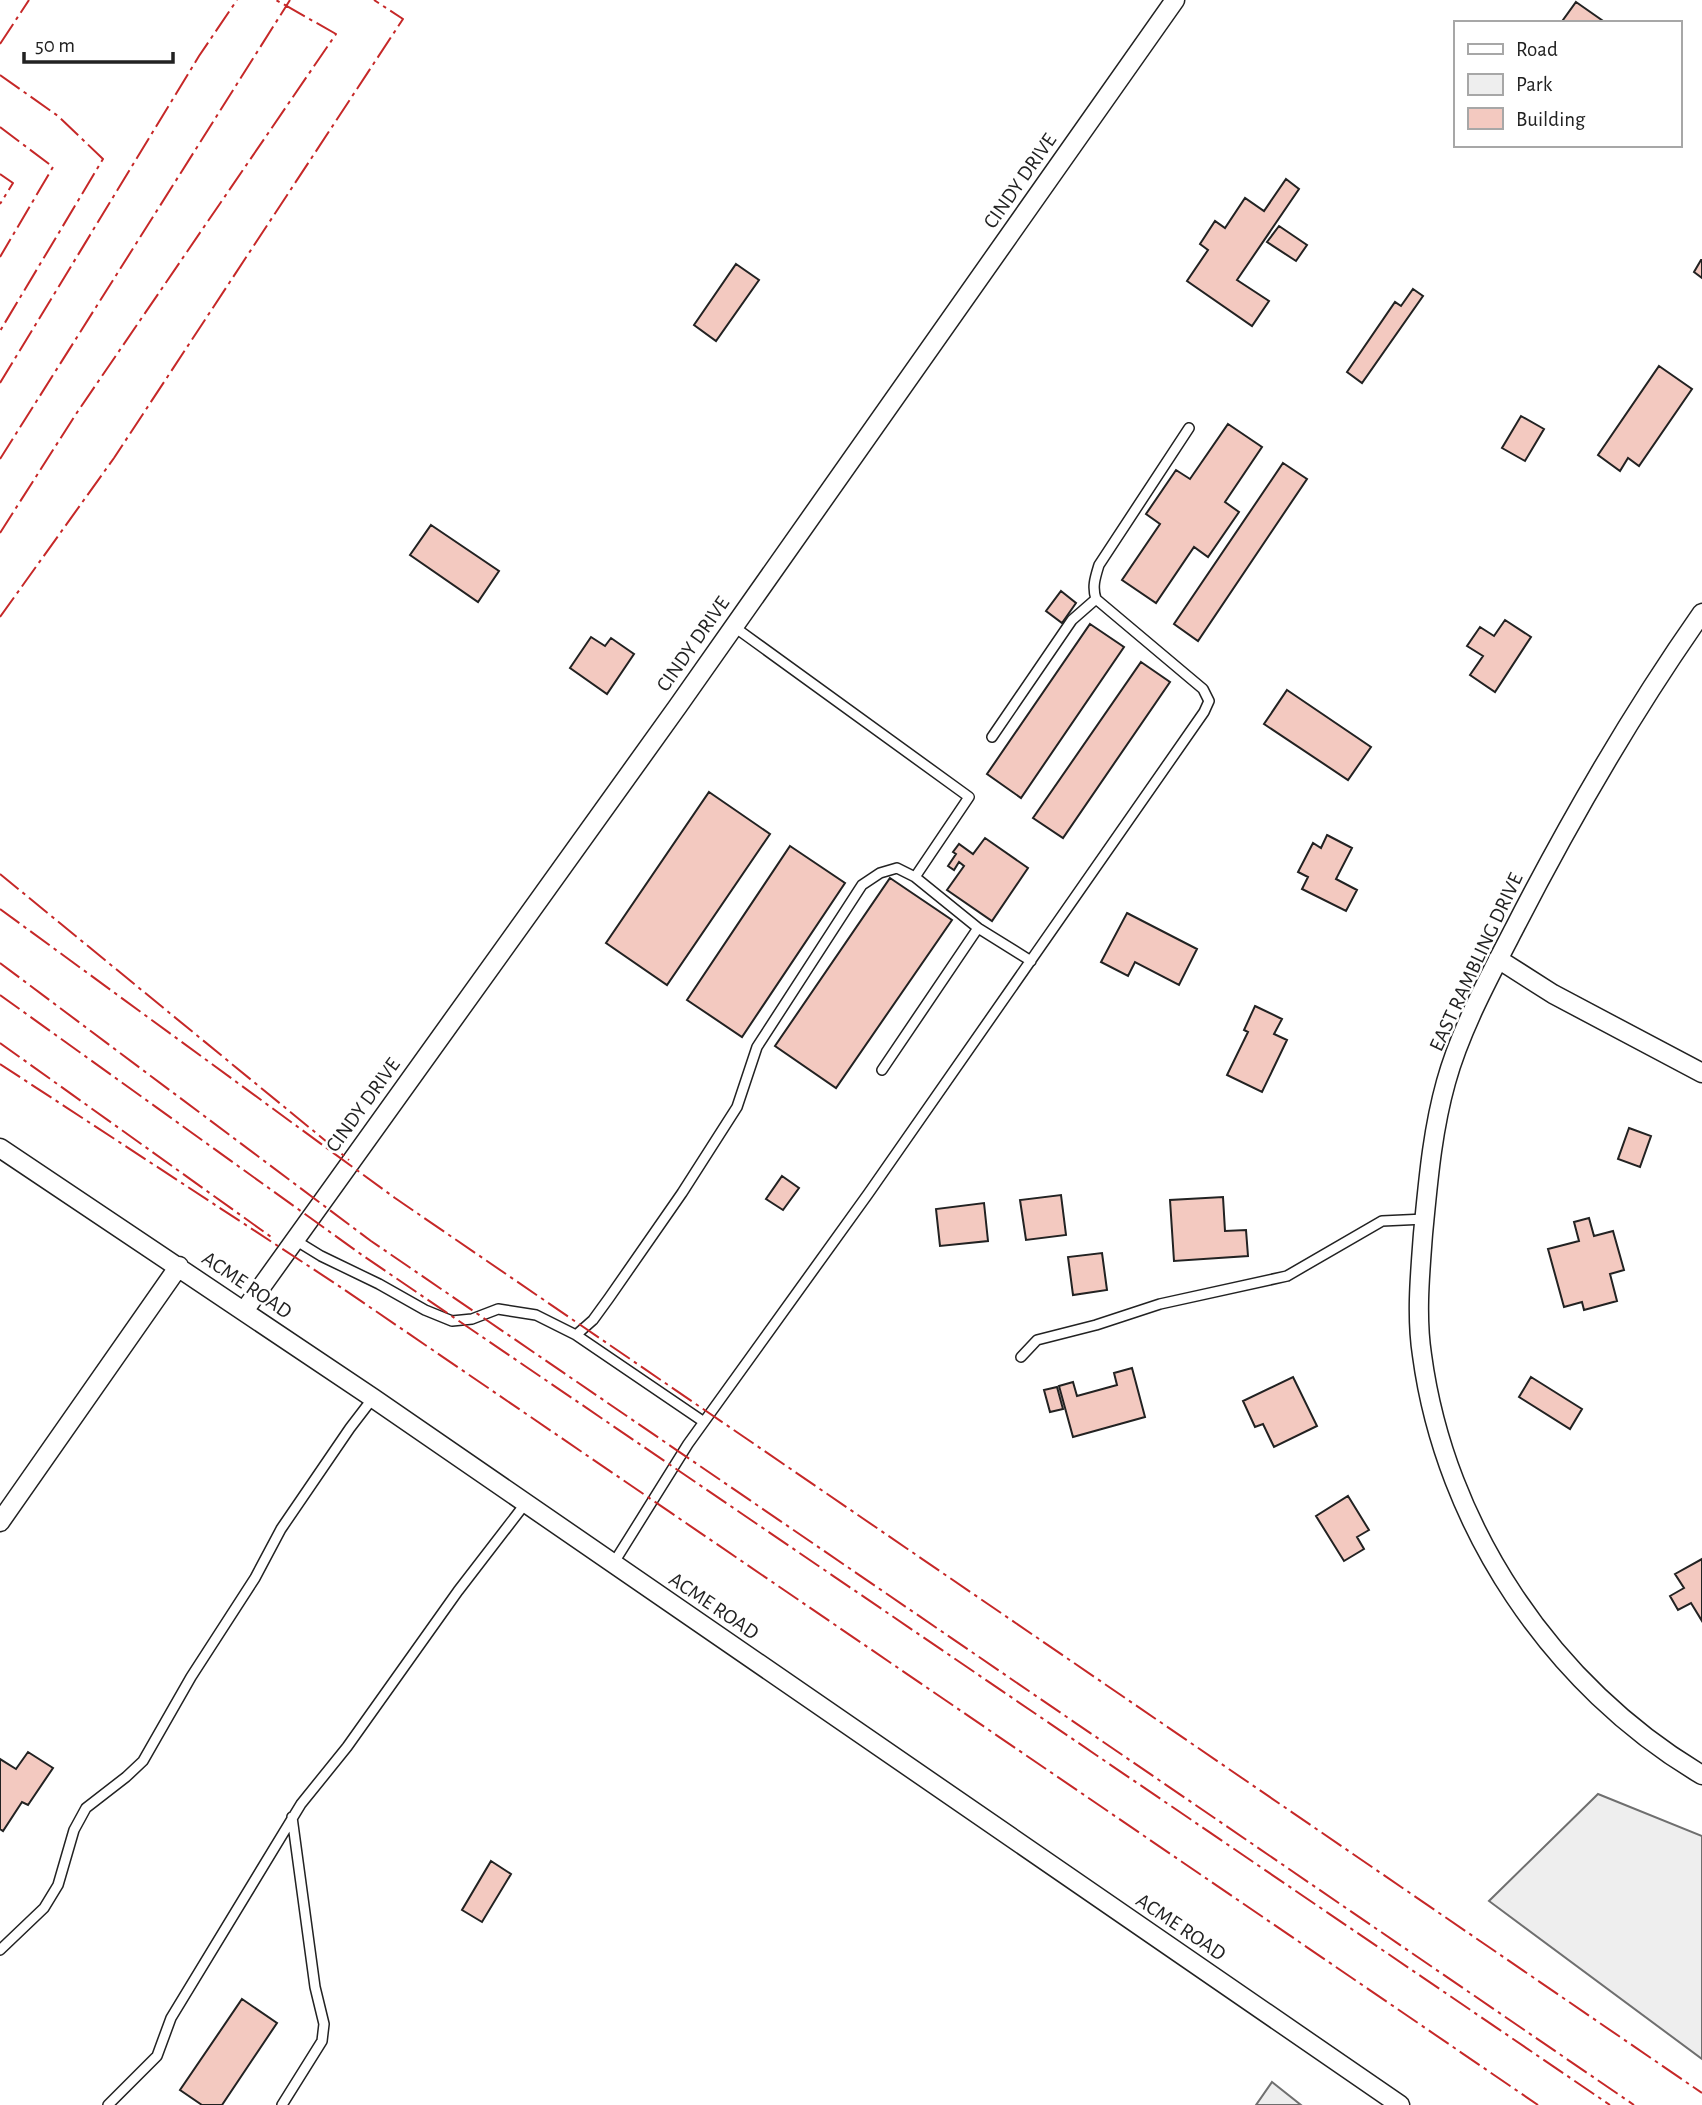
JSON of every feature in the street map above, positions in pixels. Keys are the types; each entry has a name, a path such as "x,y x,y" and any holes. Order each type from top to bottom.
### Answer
{"street":[{"name":"CINDY DRIVE","path":"244,1311 1175,0"},
{"name":"EAST RAMBLING DRIVE","path":"1702,613 1621,735 1555,849 1498,959 1467,1027 1446,1081 1434,1138 1420,1297 1421,1353 1432,1411 1464,1504 1490,1557 1521,1607 1598,1696 1643,1735 1702,1775"},
{"path":"1498,959 1553,994 1702,1073"},
{"name":"ACME ROAD","path":"0,1148 373,1398 1400,2105"},
{"path":"0,1522 179,1266"}],"lane":[{"path":"612,1564 704,1422 868,1194 1205,712 1209,701 1203,689 1096,600 1094,581 1099,565 1189,428"},
{"path":"992,737 1072,620 1096,600"},
{"path":"733,626 969,796 915,877"},
{"path":"576,1335 593,1320 609,1298 737,1107 757,1046 862,884 880,873 897,868 915,877 978,928 1031,961"},
{"path":"882,1070 978,928"},
{"path":"1021,1357 1037,1340 1096,1325 1160,1304 1287,1276 1382,1221 1425,1219"},
{"path":"295,1240 425,1310 452,1321 472,1319 498,1309 536,1315 576,1335 704,1422"},
{"path":"0,1950 44,1908 58,1885 74,1830 86,1808 143,1761 191,1677 255,1578 281,1529 373,1398"},
{"path":"108,2105 157,2056 171,2018 292,1817 347,1747 458,1591 525,1504"},
{"path":"282,2105 322,2041 324,2024 316,1987 292,1817"}],"green space":[{"path":"1598,1794 1702,1836 1702,2059 1489,1901"},
{"path":"1272,2082 1301,2105 1256,2105"}],"building":[{"path":"1576,2 1603,21 1565,21"},
{"path":"1286,179 1299,189 1237,280 1269,301 1252,326 1187,281 1208,250 1200,244 1215,221 1225,228 1245,198 1264,211"},
{"path":"1279,226 1307,245 1296,261 1267,242"},
{"path":"1702,260 1702,278 1694,272"},
{"path":"736,264 759,280 716,341 694,325"},
{"path":"1413,289 1423,296 1362,383 1347,372 1395,302 1401,306"},
{"path":"1659,366 1692,389 1639,466 1628,458 1620,471 1598,455"},
{"path":"1521,416 1544,429 1525,461 1502,448"},
{"path":"1228,424 1262,447 1225,502 1239,512 1208,557 1194,547 1156,603 1122,580 1160,524 1146,514 1176,470 1190,479"},
{"path":"1283,463 1307,479 1198,641 1174,624"},
{"path":"431,525 499,571 478,602 410,555"},
{"path":"1061,591 1076,603 1062,623 1046,611"},
{"path":"1505,620 1531,637 1495,692 1470,675 1483,656 1467,646 1480,627 1494,636"},
{"path":"1090,624 1124,647 1021,798 987,774"},
{"path":"591,637 605,646 611,638 634,654 607,694 570,668"},
{"path":"1141,662 1170,682 1063,838 1033,818"},
{"path":"1287,690 1371,747 1348,780 1264,724"},
{"path":"709,792 770,834 667,985 606,943"},
{"path":"1327,835 1352,848 1336,879 1357,890 1346,911 1302,889 1308,877 1298,872 1313,843 1321,848"},
{"path":"985,838 1028,868 992,921 947,890 964,866 959,862 954,870 948,866 956,854 953,852 959,844 973,854"},
{"path":"790,846 845,883 742,1037 687,1000"},
{"path":"890,878 952,920 836,1088 775,1046"},
{"path":"1127,913 1197,949 1179,985 1135,962 1128,976 1101,962"},
{"path":"1255,1006 1282,1019 1274,1034 1287,1040 1262,1092 1227,1075 1248,1032 1244,1030"},
{"path":"1629,1128 1651,1136 1640,1167 1618,1159"},
{"path":"782,1176 799,1188 783,1210 766,1199"},
{"path":"1061,1195 1066,1235 1026,1240 1020,1200"},
{"path":"1223,1197 1225,1231 1246,1230 1248,1256 1174,1261 1170,1200"},
{"path":"984,1203 988,1241 940,1246 936,1209"},
{"path":"1589,1218 1594,1236 1613,1231 1624,1270 1610,1274 1617,1301 1584,1310 1582,1302 1564,1307 1548,1249 1579,1241 1574,1222"},
{"path":"1102,1253 1107,1290 1073,1295 1068,1257"},
{"path":"1132,1368 1145,1417 1073,1437 1059,1386 1073,1382 1077,1396 1117,1385 1114,1373"},
{"path":"1293,1377 1317,1426 1274,1447 1263,1424 1255,1427 1243,1401"},
{"path":"1531,1377 1582,1409 1570,1429 1519,1397"},
{"path":"1057,1387 1063,1409 1050,1412 1044,1390"},
{"path":"1348,1496 1369,1530 1357,1537 1364,1549 1344,1561 1316,1516"},
{"path":"1702,1559 1702,1621 1691,1603 1678,1610 1670,1596 1684,1588 1675,1574"},
{"path":"28,1752 53,1768 28,1805 22,1802 3,1831 0,1829 0,1759 16,1769"},
{"path":"491,1861 511,1874 482,1922 462,1910"},
{"path":"242,1999 277,2023 222,2105 202,2105 180,2090"}],"power":[{"path":"0,44 29,0"},
{"path":"0,383 199,56 237,0"},
{"path":"0,533 76,414 336,34 276,0"},
{"path":"0,459 290,0"},
{"path":"0,617 114,458 403,19 374,0"},
{"path":"0,75 58,116 103,159 0,331"},
{"path":"0,127 53,167 0,257"},
{"path":"0,174 13,183 0,204"},
{"path":"0,874 349,1160"},
{"path":"0,909 395,1198 1702,2093"},
{"path":"0,963 371,1241 1634,2105"},
{"path":"0,995 362,1255 1610,2105"},
{"path":"0,1043 274,1239"},
{"path":"0,1064 336,1284 1538,2105"}]}
